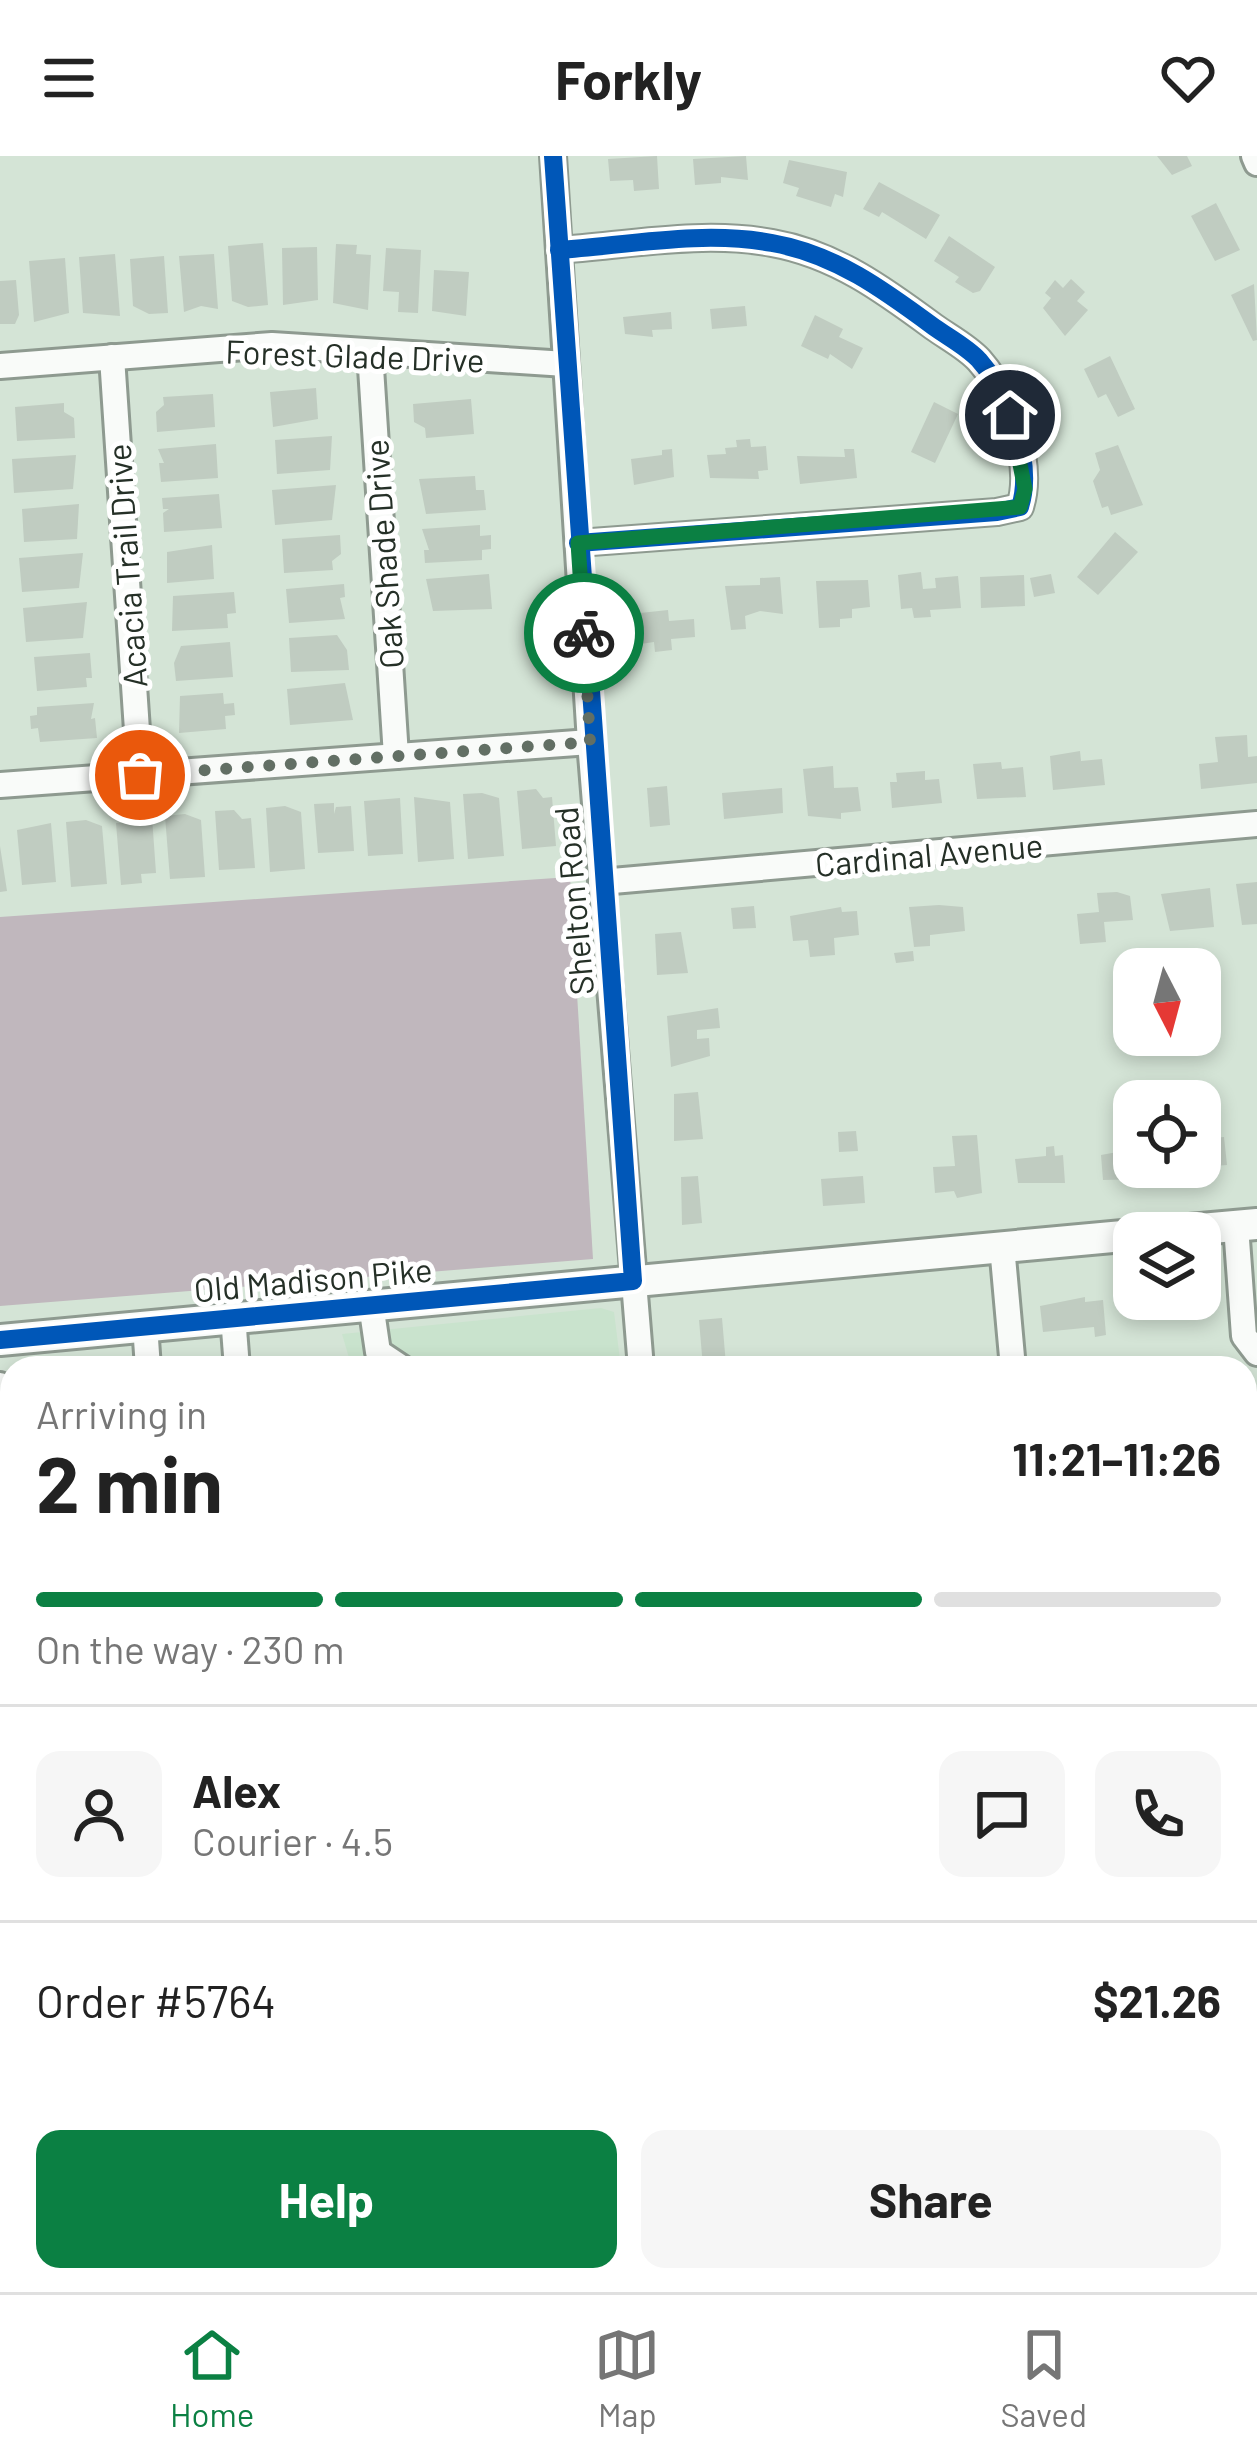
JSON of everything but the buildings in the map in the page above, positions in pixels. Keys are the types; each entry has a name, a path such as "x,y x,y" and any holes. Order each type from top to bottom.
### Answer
{"main road":[{"name":"Old Madison Pike","path":"0,1340 1113,1237"}],"street":[{"name":"Shelton Road","path":"553,156 590,742 640,1356"},
{"path":"560,250 712,239 770,242 824,256 877,285 979,360 1010,415 1025,489 1020,507 997,512 578,543"},
{"name":"Forest Glade Drive","path":"0,366 272,345 566,364"},
{"name":"Oak Shade Drive","path":"370,352 396,756"},
{"name":"Acacia Trail Drive","path":"112,357 140,775"},
{"path":"0,785 590,742"},
{"name":"Cardinal Avenue","path":"601,882 1257,824"},
{"path":"1247,1225 1244,1336 1257,1353"},
{"path":"1002,1246 1012,1356"},
{"path":"371,1304 378,1352 384,1356"},
{"path":"233,1316 236,1356"},
{"path":"145,1325 147,1356"},
{"path":"0,1384 0,1397"}],"shaded area":[{"path":"570,877 593,1259 0,1306 0,917"},
{"path":"601,1308 614,1312 620,1356 348,1356 342,1334"}],"cycle path":[{"path":"0,1340 633,1281 553,156"},
{"path":"559,250 666,240 746,239 795,248 838,265 979,360 1009,410 1024,470 1020,507 997,512 578,543"}],"way so far":[{"path":"140,775 590,742 584,633"}],"route":[{"path":"584,633 578,543 1020,507 1025,489 1010,415"}]}
